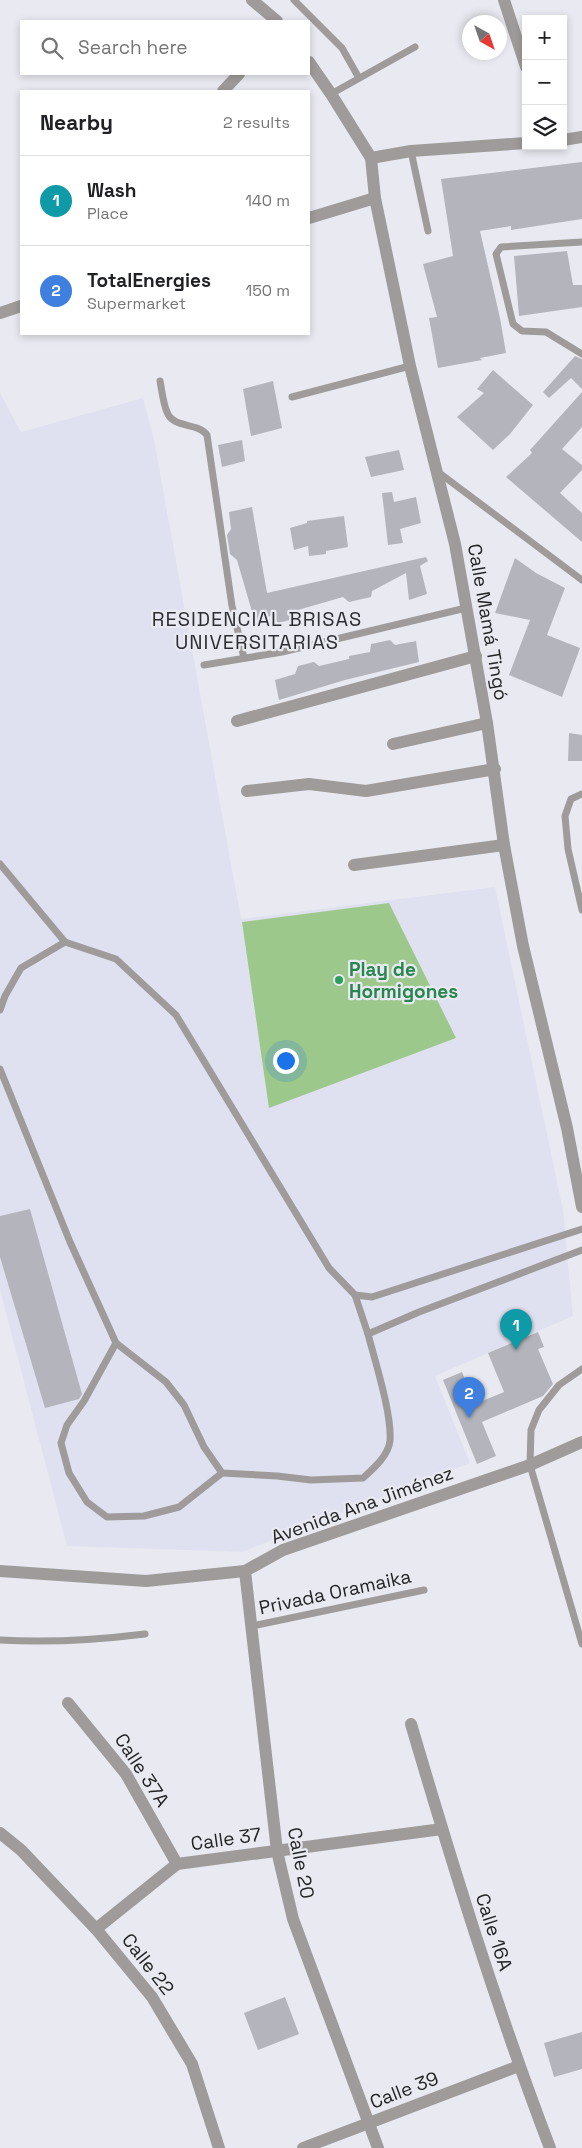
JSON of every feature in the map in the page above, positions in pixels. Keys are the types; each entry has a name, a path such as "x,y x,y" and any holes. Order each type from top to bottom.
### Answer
{"street":[{"path":"252,0 276,20"},
{"path":"504,0 523,60"},
{"name":"Calle Mamá Tingó","path":"310,63 332,94 371,158 375,198 410,366 455,544 495,769 504,845 524,946 567,1128 582,1207"},
{"path":"224,90 238,75"},
{"path":"567,140 582,138"},
{"path":"371,158 411,151 522,143"},
{"path":"310,218 375,198"},
{"path":"0,313 20,306"},
{"path":"237,721 476,656"},
{"path":"393,744 487,723"},
{"path":"246,791 308,784 366,791 495,769"},
{"path":"354,865 504,845"},
{"name":"Avenida Ana Jiménez","path":"0,1571 146,1581 245,1572 283,1550 530,1466 582,1442"},
{"name":"Calle 20","path":"245,1572 277,1851 293,1919 378,2148"},
{"name":"Calle 37A","path":"68,1703 126,1774 177,1864"},
{"name":"Calle 16A","path":"411,1724 464,1904 519,2066 550,2148"},
{"name":"Calle 37","path":"96,1929 177,1864 442,1829"},
{"name":"Calle 22","path":"0,1833 21,1850 96,1929 152,1997 192,2064 219,2148"},
{"name":"Calle 39","path":"303,2148 519,2066"}],"lane":[{"path":"294,0 342,48 359,78"},
{"path":"332,94 414,47"},
{"path":"411,151 428,231"},
{"path":"582,242 500,247 496,254 513,324 522,330 546,332 582,354"},
{"path":"292,397 410,366"},
{"path":"160,381 167,413 170,418 201,429 207,435 232,606 244,658"},
{"path":"436,471 582,580"},
{"path":"204,665 282,652 466,608"},
{"path":"582,794 571,799 565,816 568,849 582,910"},
{"path":"0,864 65,942 116,959 176,1015 329,1268 355,1296 368,1334 388,1415 390,1442 380,1462 363,1478 311,1480 222,1473 179,1507 144,1516 107,1517 87,1502 69,1473 61,1443 67,1425 84,1400 116,1343"},
{"path":"0,1010 5,996 21,968 65,942"},
{"path":"0,1069 70,1242 116,1343 166,1382 184,1405 204,1447 222,1473"},
{"path":"355,1296 372,1297 582,1229"},
{"path":"368,1334 428,1308 582,1250"},
{"path":"582,1369 559,1385 538,1410 531,1430 530,1466 582,1644"},
{"name":"Privada Oramaika","path":"252,1626 424,1590"},
{"path":"0,1640 42,1643 94,1641 145,1634"}],"shaded area":[{"path":"0,393 21,432 143,398 154,440 241,919 495,887 563,1210 573,1316 435,1376 470,1463 242,1552 67,1546 0,1290"}],"green space":[{"name":"Play de Hormigones","path":"389,903 456,1038 269,1108 242,922"}],"building":[{"path":"582,162 582,219 511,230 511,226 480,231 506,353 480,358 482,360 438,368 429,318 437,317 423,264 453,256 441,179"},
{"path":"567,251 573,285 582,285 582,307 519,316 514,256"},
{"path":"575,356 582,359 582,389 571,378 549,398 543,392"},
{"path":"493,370 533,405 510,434 493,450 457,417 484,393 477,389"},
{"path":"273,381 282,428 251,436 243,389"},
{"path":"582,392 582,427 562,449 582,465 582,470 560,493 582,513 582,542 506,477 532,453 530,450"},
{"path":"242,440 245,461 222,467 218,445"},
{"path":"399,450 404,470 371,477 365,457"},
{"path":"392,492 394,502 416,497 421,523 400,529 403,543 388,545 382,493"},
{"path":"252,507 267,593 426,557 428,561 420,566 427,594 409,600 406,573 372,591 371,597 349,602 343,597 298,610 294,619 278,623 273,615 255,622 237,560 230,554 227,535 231,529 229,512"},
{"path":"344,516 348,547 326,551 326,554 309,556 308,546 294,550 290,528 307,523 307,521"},
{"path":"515,558 536,573 565,588 547,635 580,648 562,697 509,675 530,620 495,613"},
{"path":"390,640 395,645 416,641 419,662 345,680 279,700 275,680 295,674 298,666 314,662 319,666 349,659 349,656 370,652 371,644"},
{"path":"569,733 582,735 582,761 568,761"},
{"path":"30,1209 82,1394 79,1399 45,1408 0,1257 0,1216"},
{"path":"538,1332 544,1347 538,1349 553,1384 543,1396 482,1422 496,1456 477,1464 443,1380 462,1372 475,1404 504,1392 488,1353"},
{"path":"285,1997 299,2034 258,2050 244,2013"},
{"path":"582,2032 582,2069 554,2077 544,2043"}],"place":[{"name":"Play de Hormigones","path":"339,980"},
{"name":"Wash","path":"516,1350"},
{"name":"TotalEnergies","path":"469,1418"}],"district":[{"name":"RESIDENCIAL BRISAS UNIVERSITARIAS","path":"257,630"}]}
